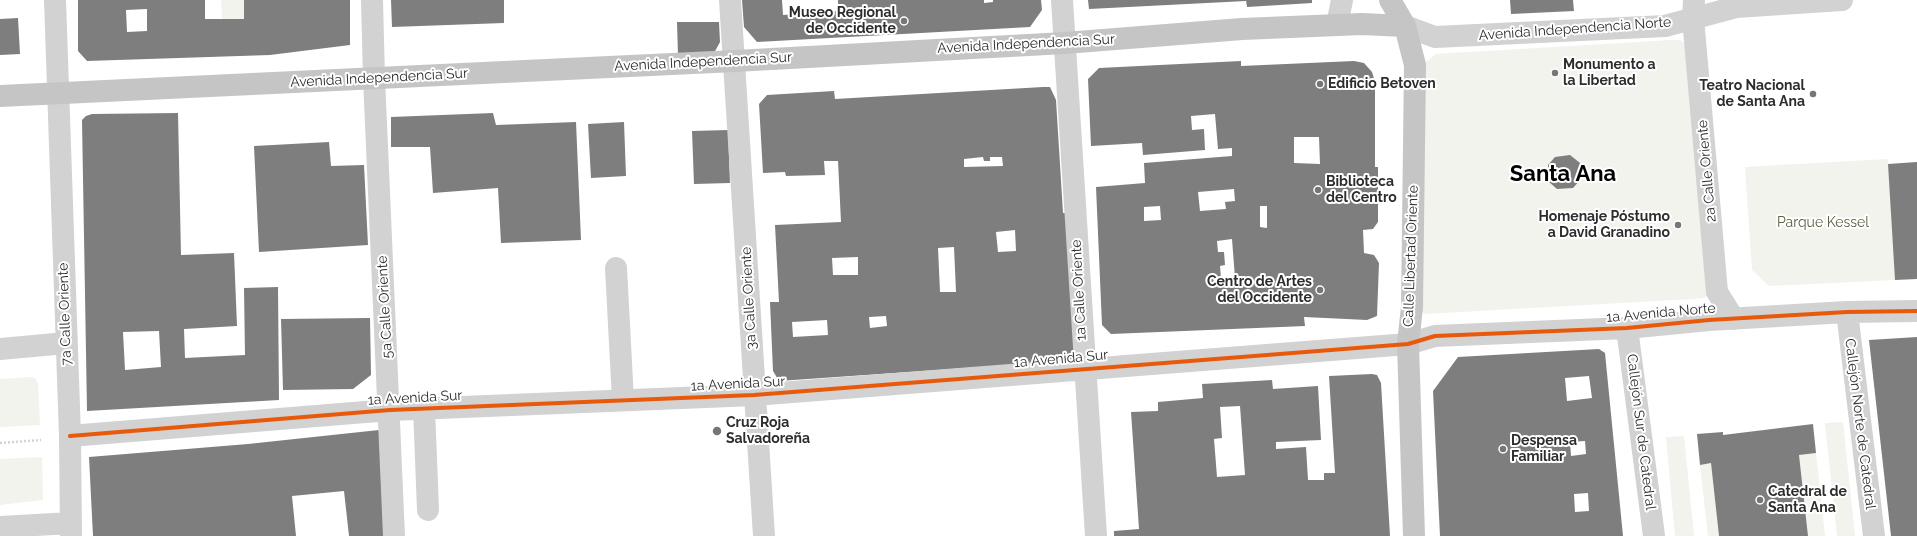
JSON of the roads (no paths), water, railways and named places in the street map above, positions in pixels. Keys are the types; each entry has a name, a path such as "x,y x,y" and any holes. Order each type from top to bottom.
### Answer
{"main road":[{"name":"Calle Libertad Oriente","path":"1390,0 1405,26 1415,65 1412,307 1408,344 1414,536"},
{"name":"Avenida Independencia Sur","path":"0,96 735,61 1065,43 1242,30 1337,25 1372,24 1405,26"}],"street":[{"name":"7a Calle Oriente","path":"55,0 70,436 71,529"},
{"name":"5a Calle Oriente","path":"372,0 374,78 390,410 394,536"},
{"name":"3a Calle Oriente","path":"730,0 764,536"},
{"name":"1a Calle Oriente","path":"1062,0 1084,368 1096,536"},
{"path":"1337,25 1342,0"},
{"name":"Avenida Independencia Norte","path":"1405,26 1435,37 1665,26 1694,9 1842,0"},
{"name":"2a Calle Oriente","path":"1694,9 1717,292 1734,319"},
{"path":"616,268 623,400"},
{"name":"1a Avenida Norte","path":"1408,344 1435,336 1628,328 1734,319 1847,312 1917,311"},
{"name":"Callejón Norte de Catedral","path":"1847,312 1874,536"},
{"name":"Callejón Sur de Catedral","path":"1628,328 1654,536"},
{"path":"0,349 66,343"},
{"name":"1a Avenida Sur","path":"70,436 390,410 754,395 1084,368 1408,344"},
{"path":"424,408 428,510"},
{"path":"0,527 71,529"}],"place":[{"name":"Museo Regional de Occidente","path":"904,21"},
{"name":"Monumento a la Libertad","path":"1555,73"},
{"name":"Edificio Betoven","path":"1320,84"},
{"name":"Teatro Nacional de Santa Ana","path":"1813,94"},
{"name":"Biblioteca del Centro","path":"1318,190"},
{"name":"Homenaje Póstumo a David Granadino","path":"1678,225"},
{"name":"Centro de Artes del Occidente","path":"1320,290"},
{"name":"Cruz Roja Salvadoreña","path":"717,431"},
{"name":"Despensa Familiar","path":"1503,449"},
{"name":"Catedral de Santa Ana","path":"1760,500"}],"district":[{"name":"Santa Ana","path":"1563,174"}],"park label":[{"name":"Parque Kessel","path":"1823,223"}]}
